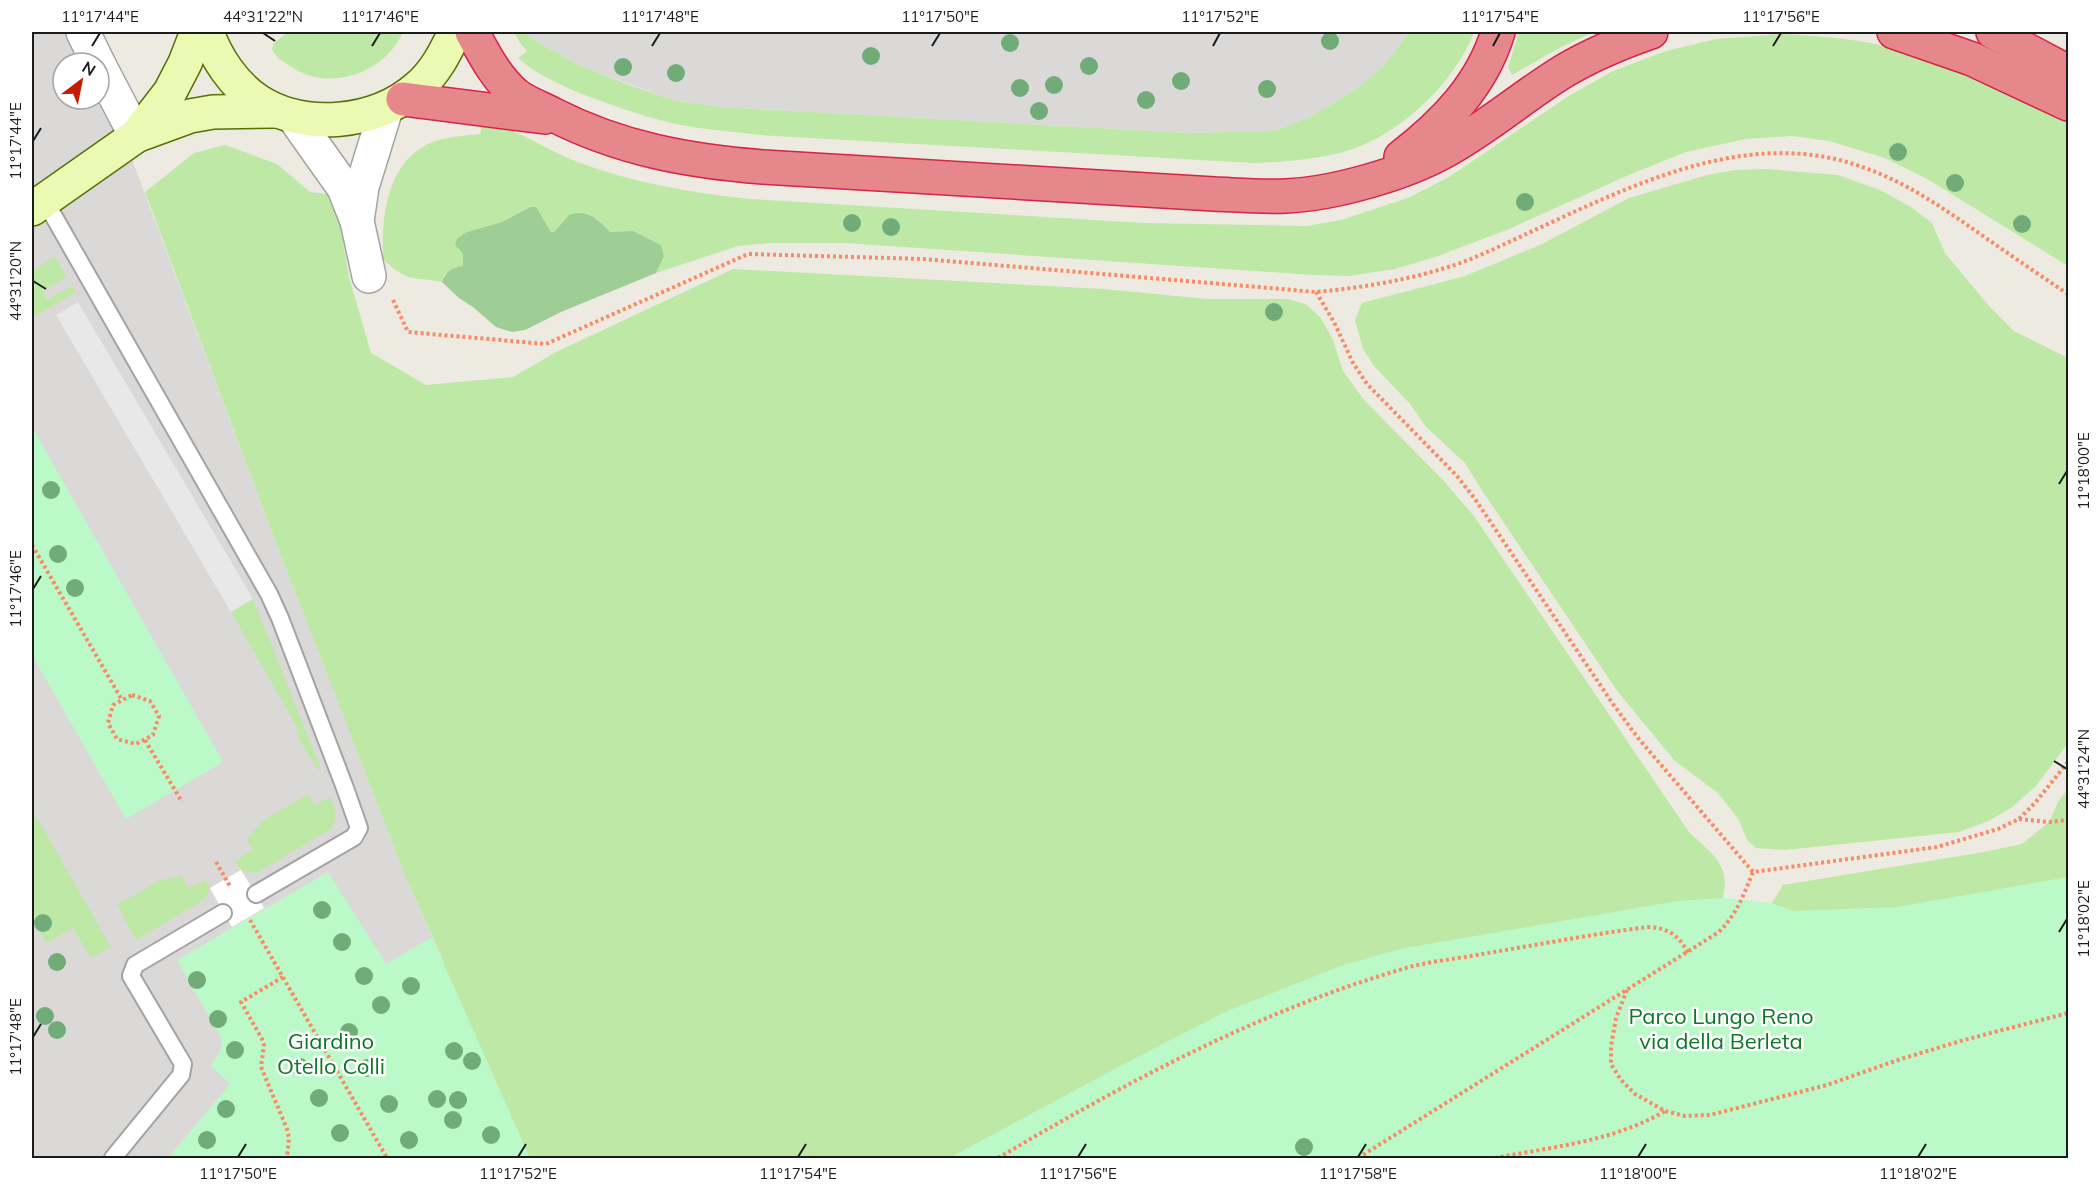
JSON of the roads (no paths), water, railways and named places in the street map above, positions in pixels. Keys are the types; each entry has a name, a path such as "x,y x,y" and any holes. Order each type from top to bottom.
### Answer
{"highway":[{"path":"472,32 494,72 517,96 562,119 618,143 677,157 732,165 1214,194 1287,196 1330,190 1358,183 1441,153 1472,136 1566,70 1606,50 1652,32"},
{"path":"1358,183 1416,145 1454,111 1487,61 1498,32"},
{"path":"1894,32 1972,59 2068,104"},
{"path":"1993,32 2068,72"},
{"path":"394,104 562,119"}],"main road":[{"path":"136,136 171,92 197,32"},
{"path":"207,32 215,52 243,90 258,101 285,113"},
{"path":"38,205 136,136 190,116 221,111 285,113 337,120 363,116 394,104 418,87 435,69 455,32"}],"street":[{"path":"83,32 92,51"},
{"path":"111,89 136,136"},
{"path":"357,220 362,187 394,104"},
{"path":"285,113 344,188 379,284"}],"lane":[{"path":"38,205 269,594 359,828 354,837 256,894"},
{"path":"113,1158 181,1075 183,1064 131,976 135,965 223,913"}],"park label":[{"name":"Parco Lungo Reno via della Berleta","path":"1721,1028"},
{"name":"Giardino Otello Colli","path":"331,1054"}]}
